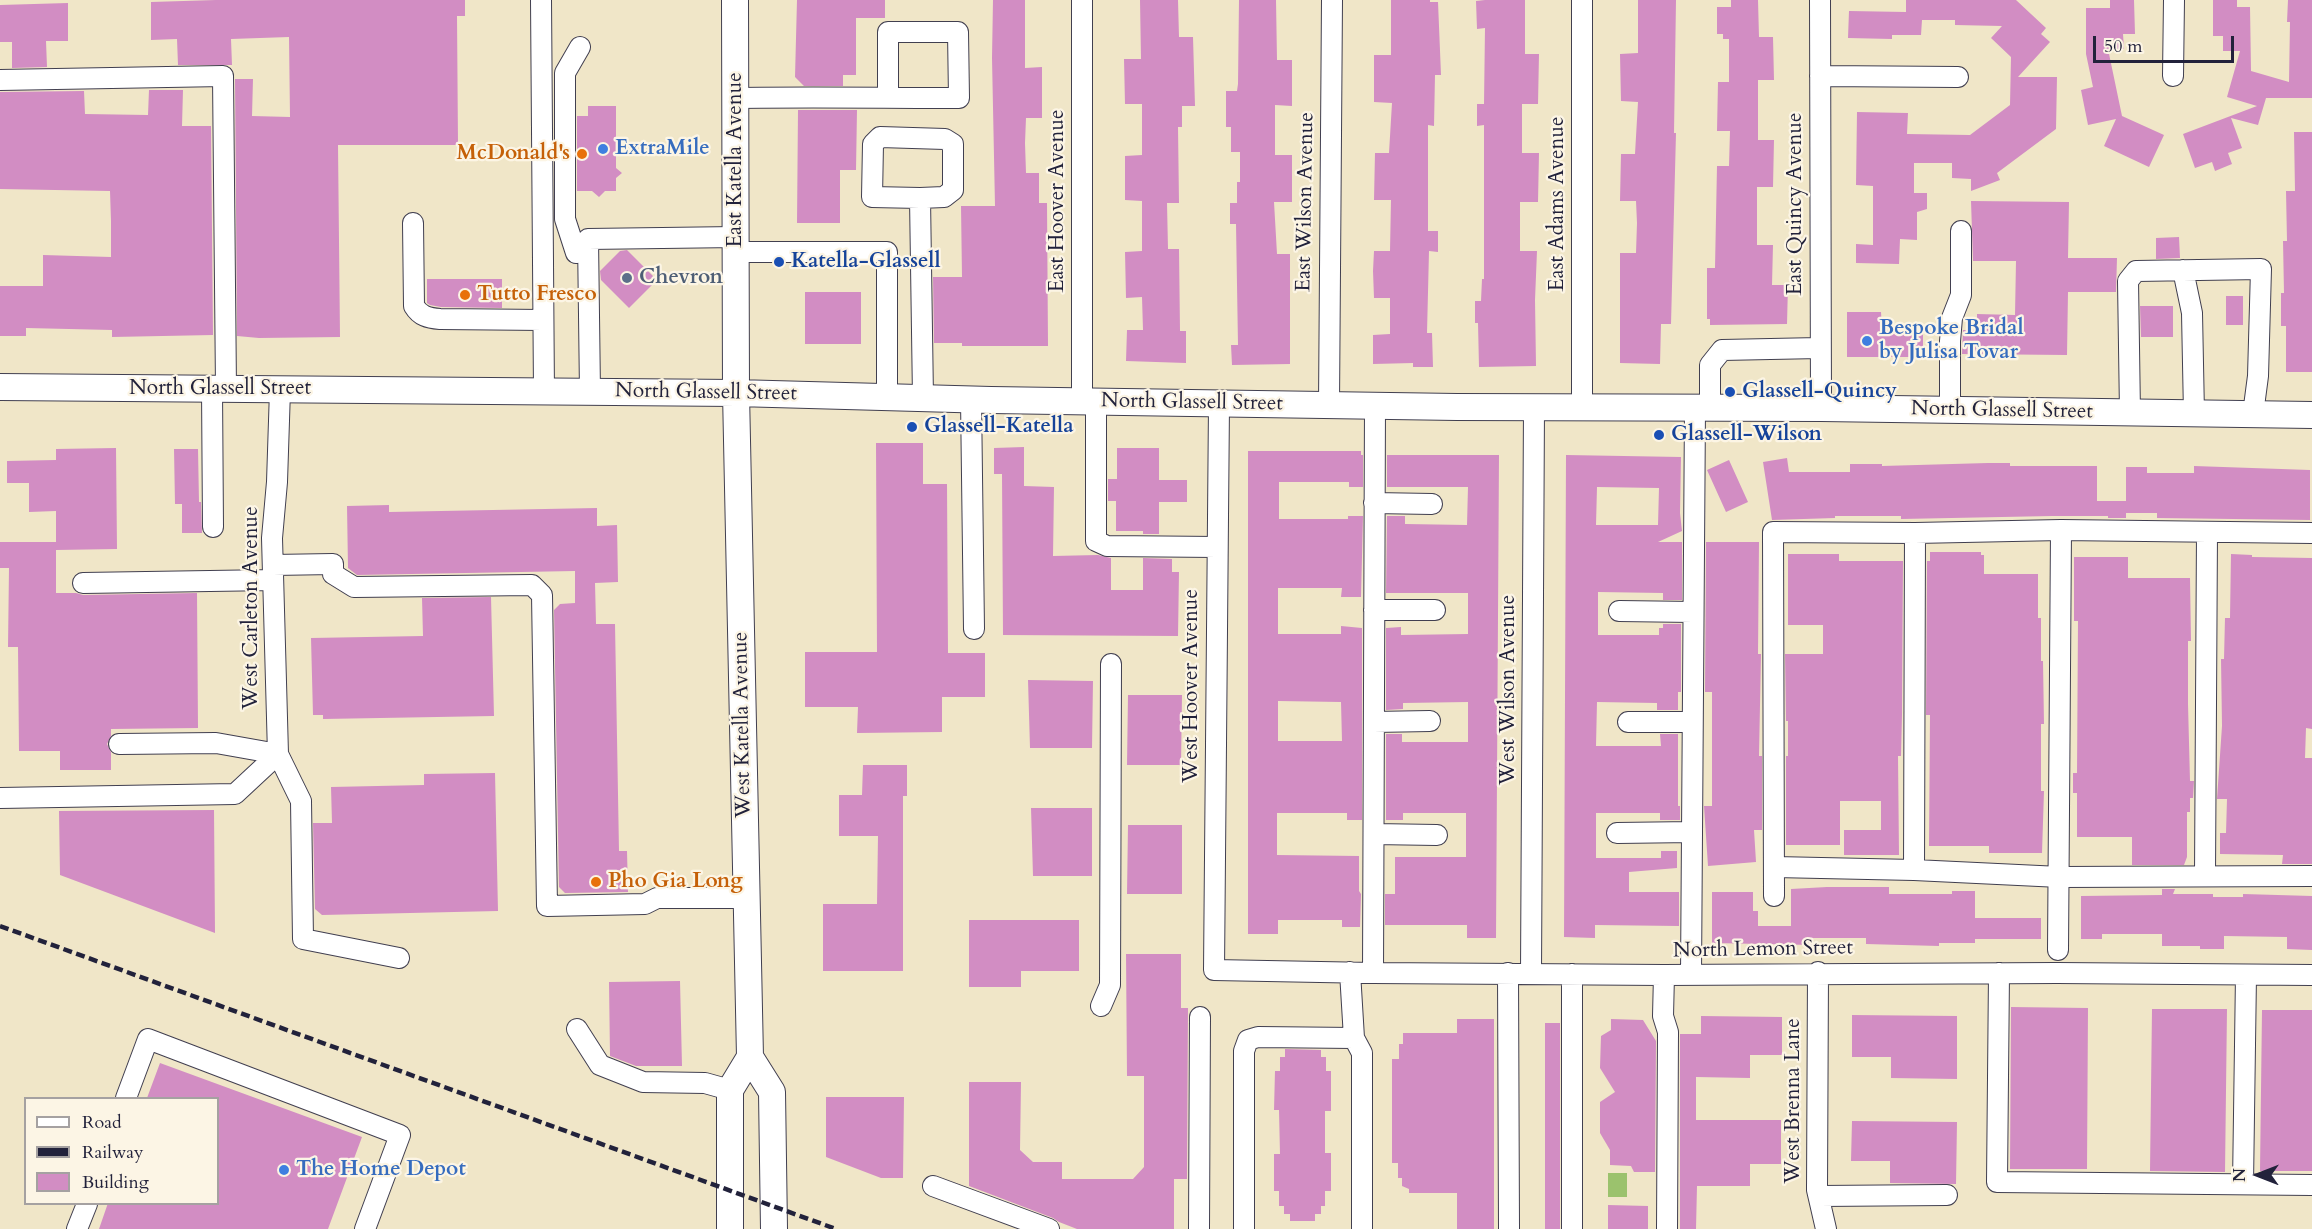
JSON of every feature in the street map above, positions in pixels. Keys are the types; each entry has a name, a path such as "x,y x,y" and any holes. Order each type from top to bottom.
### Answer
{"main road":[{"name":"East Katella Avenue","path":"735,0 736,393"},
{"name":"North Glassell Street","path":"0,387 736,393 1219,404 1821,408 2312,415"},
{"name":"West Katella Avenue","path":"736,393 750,1057"},
{"path":"730,1229 730,1090 750,1057 772,1092 774,1229"}],"street":[{"path":"541,0 544,392"},
{"name":"East Hoover Avenue","path":"1082,0 1089,402 1096,541 1107,546 1217,548"},
{"name":"East Wilson Avenue","path":"1329,405 1332,0"},
{"name":"East Adams Avenue","path":"1582,0 1582,407"},
{"name":"East Quincy Avenue","path":"1820,0 1819,348 1821,408"},
{"path":"2173,76 2174,0"},
{"path":"736,98 888,98 959,98 958,32 888,32 888,98"},
{"path":"576,254 565,219 565,74 580,46"},
{"path":"0,80 223,76 219,389 213,527"},
{"path":"1820,76 1958,77"},
{"path":"880,137 945,139 953,144 953,190 944,198 920,198 872,198 873,144 880,137"},
{"path":"920,198 923,398"},
{"path":"413,223 414,306 417,312 428,318 440,319 543,320"},
{"path":"1950,410 1950,341 1952,318 1961,295 1961,231"},
{"path":"590,392 588,239 886,252 886,397"},
{"path":"2130,413 2128,281 2136,272 2261,269 2258,376 2253,414"},
{"path":"2183,270 2192,313 2194,414"},
{"path":"1692,975 1693,612 1702,408 1710,365 1722,351 1819,348"},
{"name":"West Carleton Avenue","path":"278,754 273,520 277,482 280,390"},
{"path":"970,399 974,629"},
{"name":"West Hoover Avenue","path":"1214,970 1219,404"},
{"path":"1373,973 1375,405"},
{"name":"West Wilson Avenue","path":"1531,973 1534,407"},
{"path":"1374,503 1432,504"},
{"path":"2058,950 2061,530"},
{"path":"1774,896 1773,532 1915,533 2061,530 2312,532"},
{"path":"2205,875 2207,532"},
{"path":"1914,870 1915,533"},
{"path":"83,583 273,572 333,564 333,574 354,587 532,585 542,595 547,906 645,904 657,898 747,898"},
{"path":"1374,610 1435,610"},
{"path":"1619,611 1693,612"},
{"path":"1101,1006 1110,984 1111,664"},
{"path":"1374,722 1430,721"},
{"path":"1628,722 1692,722"},
{"path":"119,744 216,743 278,754"},
{"path":"0,798 236,794 278,754"},
{"path":"278,754 301,801 303,939 399,958"},
{"path":"1617,833 1692,832"},
{"path":"1374,834 1437,835"},
{"path":"1774,867 1914,870 2060,877 2312,876"},
{"name":"North Lemon Street","path":"1214,970 1664,975 1818,972 2312,975"},
{"path":"1350,972 1354,1038 1362,1053 1362,1229"},
{"name":"West Brenna Lane","path":"1818,972 1819,1196 1826,1229"},
{"path":"1508,973 1509,1229"},
{"path":"1999,973 1997,1182 2312,1185"},
{"path":"1572,974 1572,1229"},
{"path":"1664,975 1663,1016 1668,1032 1667,1229"},
{"path":"2243,1184 2246,975"},
{"path":"1199,1229 1200,1017"},
{"path":"577,1029 600,1065 643,1082 705,1083 730,1090"},
{"path":"1244,1229 1244,1051 1248,1040 1258,1036 1354,1038"},
{"path":"126,1097 148,1039 400,1135 365,1229"},
{"path":"933,1186 1049,1229"},
{"path":"1819,1196 1947,1195"},
{"path":"77,1229 86,1205"}],"green space":[{"path":"1608,1173 1627,1173 1627,1197 1608,1197"}],"building":[{"path":"465,0 465,16 457,16 458,145 338,145 340,337 237,336 235,79 253,79 252,116 290,117 289,37 231,39 232,65 178,65 177,39 151,40 151,2"},
{"path":"797,0 885,0 885,18 856,18 856,75 843,75 843,86 804,86 795,77"},
{"path":"993,0 1025,0 1025,68 1042,67 1042,118 1026,118 1025,143 1026,173 1039,173 1039,203 1047,203 1048,346 962,346 962,343 934,343 933,277 962,277 961,206 995,206"},
{"path":"1140,0 1178,0 1179,37 1193,37 1195,106 1182,106 1182,127 1178,127 1179,203 1167,203 1168,249 1179,249 1180,331 1186,331 1186,363 1126,361 1127,330 1143,330 1142,297 1126,298 1125,252 1142,251 1142,201 1125,200 1125,156 1142,155 1142,104 1125,104 1124,59 1141,59"},
{"path":"1239,0 1276,0 1277,60 1292,60 1292,106 1275,105 1275,155 1292,155 1292,202 1274,202 1277,254 1290,254 1290,364 1232,365 1231,345 1238,345 1236,224 1230,224 1230,203 1237,203 1240,152 1231,152 1231,127 1226,127 1226,91 1237,91 1238,84"},
{"path":"1391,0 1438,2 1441,75 1435,75 1434,126 1428,125 1428,231 1438,231 1438,252 1429,251 1427,333 1432,333 1433,367 1413,367 1413,363 1373,364 1373,335 1390,334 1390,298 1374,298 1373,271 1374,251 1390,251 1391,200 1374,200 1375,153 1389,153 1392,103 1374,102 1374,55 1391,55"},
{"path":"1525,0 1525,54 1539,54 1538,104 1522,104 1522,153 1539,153 1538,202 1520,202 1520,251 1537,251 1536,366 1479,367 1475,301 1481,301 1482,279 1484,279 1484,125 1477,126 1477,104 1484,104 1485,28 1477,29 1476,1"},
{"path":"1638,0 1676,0 1674,133 1676,133 1671,324 1661,324 1660,364 1620,363 1620,253 1636,253 1637,223 1636,201 1620,201 1621,154 1635,154 1638,102 1621,101 1620,54 1638,53"},
{"path":"1731,0 1758,0 1759,37 1773,37 1774,80 1758,80 1758,140 1774,140 1773,187 1757,187 1757,245 1773,245 1772,285 1788,285 1787,324 1710,325 1710,319 1707,319 1707,268 1715,268 1717,166 1729,166 1730,131 1717,131 1718,82 1729,82 1729,39 1723,39 1723,34 1717,34 1717,7 1731,7"},
{"path":"1906,0 2016,0 2046,28 2041,34 2050,42 2018,77 2057,77 2056,129 1997,173 2000,180 1971,191 1971,179 1952,178 1952,163 1914,163 1914,193 1927,193 1927,209 1917,212 1917,240 1900,239 1899,264 1856,263 1856,244 1873,245 1873,186 1856,185 1857,112 1908,113 1907,134 1970,135 2010,105 2011,57 1991,38 2002,26 1955,25 1955,20 1922,20 1921,35 1892,35 1892,39 1848,38 1849,11 1906,12"},
{"path":"2110,0 2134,0 2135,34 2123,34 2124,49 2108,49 2122,116 2164,135 2149,167 2104,146 2116,119 2088,125 2081,90 2093,87 2086,54 2086,8 2110,8"},
{"path":"2213,0 2237,0 2237,7 2250,7 2251,71 2289,82 2288,0 2312,0 2312,98 2266,98 2258,125 2231,118 2242,148 2228,153 2232,164 2215,171 2212,162 2195,168 2183,134 2257,106 2227,97 2240,51 2223,51 2223,36 2213,36"},
{"path":"68,3 68,41 46,41 47,67 12,68 12,42 0,42 0,5"},
{"path":"149,90 183,90 182,126 211,126 213,335 112,337 112,330 26,328 26,336 0,336 0,286 43,286 43,255 111,257 111,221 110,191 0,189 0,92 84,91 85,114 148,115"},
{"path":"588,106 616,106 616,168 622,173 616,178 616,191 605,191 599,197 592,191 577,191 577,116 588,116"},
{"path":"798,110 857,110 856,170 840,170 840,223 797,223"},
{"path":"2294,132 2312,132 2312,372 2286,372 2286,326 2281,326 2281,293 2284,293 2283,241 2287,241 2286,191 2295,191"},
{"path":"1971,201 2069,202 2068,258 2117,258 2116,292 2068,292 2067,355 1962,354 1963,330 1977,330 1977,314 2015,315 2016,261 1973,261"},
{"path":"2179,237 2180,258 2156,259 2156,238"},
{"name":"Chevron","path":"627,250 657,280 629,308 601,280 600,271 620,251"},
{"name":"Tutto Fresco","path":"427,279 502,279 502,308 430,305 427,303"},
{"path":"805,292 861,292 861,344 805,344"},
{"path":"2226,296 2243,296 2243,325 2226,325"},
{"path":"2140,306 2173,306 2173,337 2141,337"},
{"path":"1847,312 1881,312 1882,330 1923,330 1923,357 1847,357"},
{"path":"876,443 923,443 923,484 947,484 948,653 985,653 985,697 942,697 942,732 857,733 858,707 805,707 805,652 877,652"},
{"path":"1024,447 1024,486 1054,487 1053,556 1098,555 1111,558 1111,590 1143,590 1143,558 1172,559 1172,572 1179,572 1178,636 1003,635 1002,474 994,474 994,448"},
{"path":"116,448 117,549 56,550 56,511 29,512 29,483 7,483 7,461 56,460 56,449"},
{"path":"1117,448 1159,448 1159,480 1187,480 1187,502 1159,502 1159,534 1143,534 1143,531 1116,531 1116,501 1108,501 1108,479 1117,479"},
{"path":"174,449 198,449 202,533 182,533 182,504 175,504"},
{"path":"1248,451 1361,451 1363,487 1349,487 1349,482 1279,482 1279,519 1348,519 1348,516 1363,516 1361,597 1341,597 1342,588 1278,588 1278,634 1341,634 1341,626 1362,628 1362,820 1347,820 1347,813 1277,813 1277,855 1359,856 1360,927 1342,927 1342,920 1278,920 1278,934 1248,934","holes":["1278,701 1341,702 1342,741 1278,741"]},
{"path":"1387,455 1499,455 1496,938 1467,938 1467,925 1385,925 1385,894 1395,894 1395,857 1466,857 1466,813 1403,813 1403,820 1386,820 1386,734 1402,734 1402,742 1468,742 1468,702 1403,703 1403,709 1386,710 1386,628 1401,627 1401,635 1468,634 1468,593 1386,593 1387,516 1405,516 1405,524 1467,525 1468,487 1387,487"},
{"path":"1566,455 1681,457 1682,531 1658,542 1682,542 1682,600 1663,600 1663,593 1598,592 1598,635 1659,635 1659,628 1663,628 1663,624 1681,624 1681,692 1678,692 1678,710 1657,710 1657,703 1597,702 1596,746 1661,746 1660,734 1678,734 1680,820 1660,820 1660,813 1596,813 1596,858 1661,858 1661,851 1677,851 1677,868 1629,872 1629,892 1679,892 1679,926 1595,925 1595,938 1564,937","holes":["1597,487 1659,488 1658,525 1596,525"]},
{"path":"1787,458 1789,472 1850,472 1850,464 1882,464 1882,466 2010,463 2010,466 2097,466 2097,501 2126,501 2126,467 2147,467 2147,473 2194,473 2194,466 2310,470 2310,520 2157,518 2157,513 2126,513 2126,518 2052,516 1901,519 1901,516 1835,516 1835,518 1772,520 1763,462"},
{"path":"1729,460 1748,502 1726,512 1707,470"},
{"path":"389,505 389,512 597,508 597,526 617,525 618,582 595,583 596,624 615,624 619,851 627,851 628,892 565,893 559,887 554,610 560,604 575,603 575,571 357,575 348,568 347,506"},
{"path":"0,542 56,542 56,593 83,595 197,593 198,728 111,729 111,736 107,744 111,752 111,770 60,770 60,751 19,751 18,647 8,647 9,568 0,568"},
{"path":"1706,542 1759,542 1758,654 1761,654 1759,756 1762,756 1762,830 1754,830 1756,862 1708,866 1704,806 1712,806 1712,692 1705,692"},
{"path":"1930,552 1981,552 1981,555 1984,555 1984,574 2038,574 2044,724 2041,724 2041,791 2044,791 2042,853 1989,853 1989,846 1929,846 1930,715 1926,715 1927,561 1930,561"},
{"path":"1788,554 1839,554 1839,561 1903,561 1901,756 1898,756 1899,855 1844,855 1844,830 1881,830 1881,801 1840,801 1840,845 1786,845 1788,721 1786,721 1785,654 1823,654 1823,625 1788,625"},
{"path":"2231,554 2252,555 2252,557 2312,558 2312,729 2306,728 2305,758 2312,758 2312,864 2282,864 2283,855 2220,854 2220,833 2226,833 2227,799 2217,799 2222,726 2221,659 2224,659 2225,618 2230,618"},
{"path":"2074,557 2128,557 2128,578 2190,578 2191,641 2188,641 2188,704 2190,781 2194,781 2190,812 2187,812 2187,857 2184,865 2132,865 2132,837 2077,837 2077,793 2073,793 2073,773 2077,773 2078,621 2074,621"},
{"path":"491,597 494,716 323,719 323,715 313,715 311,638 423,636 422,598"},
{"path":"1028,680 1093,681 1092,748 1030,748"},
{"path":"1128,695 1182,695 1181,765 1127,765"},
{"path":"863,765 907,765 907,796 903,796 903,971 823,971 823,904 877,904 878,836 839,836 839,795 862,795"},
{"path":"495,773 498,911 322,915 315,909 313,823 332,823 331,787 424,785 424,774"},
{"path":"1031,808 1092,808 1092,876 1033,876"},
{"path":"214,810 215,933 60,875 59,811"},
{"path":"1128,825 1182,825 1182,894 1127,894"},
{"path":"1889,887 1889,894 1952,894 1952,891 1975,891 1975,918 2041,918 2041,939 1975,939 1975,943 1939,943 1939,946 1866,944 1866,938 1813,938 1813,945 1712,943 1712,892 1753,892 1753,911 1758,911 1758,926 1791,926 1791,889"},
{"path":"2162,889 2175,889 2173,894 2213,894 2213,897 2243,897 2243,894 2312,896 2312,950 2287,949 2287,937 2224,936 2224,949 2200,949 2200,946 2162,946 2162,934 2102,934 2102,939 2081,939 2081,896 2162,895"},
{"path":"969,920 1079,920 1079,971 1021,971 1021,987 969,987"},
{"path":"1126,954 1181,954 1181,1008 1188,1008 1187,1179 1174,1179 1174,1229 1077,1229 969,1186 969,1082 1021,1082 1020,1150 1033,1162 1062,1162 1062,1179 1133,1179 1144,1167 1144,1076 1127,1076"},
{"path":"680,981 682,1066 636,1066 610,1056 609,982"},
{"path":"2011,1007 2088,1008 2087,1169 2010,1169"},
{"path":"2152,1009 2227,1009 2225,1172 2150,1171"},
{"path":"2262,1010 2312,1010 2312,1171 2260,1171"},
{"path":"1852,1015 1957,1016 1957,1079 1891,1078 1891,1057 1852,1057"},
{"path":"1701,1016 1782,1017 1782,1055 1750,1055 1750,1078 1696,1077 1696,1120 1781,1120 1781,1164 1750,1164 1750,1186 1697,1186 1696,1229 1680,1229 1680,1034 1701,1034"},
{"path":"1457,1019 1494,1019 1494,1229 1457,1229 1457,1193 1409,1193 1409,1189 1402,1186 1402,1178 1398,1178 1398,1163 1392,1163 1392,1059 1399,1059 1399,1044 1403,1044 1403,1033 1457,1033"},
{"path":"1611,1019 1643,1020 1656,1041 1655,1172 1634,1172 1631,1166 1610,1165 1610,1150 1600,1133 1600,1102 1615,1092 1600,1068 1601,1036 1611,1030"},
{"path":"1545,1023 1560,1023 1560,1229 1545,1229"},
{"path":"1285,1049 1321,1050 1321,1057 1326,1057 1326,1071 1331,1071 1331,1111 1325,1111 1325,1153 1331,1153 1331,1191 1325,1191 1325,1206 1321,1206 1321,1214 1315,1214 1315,1221 1290,1221 1290,1214 1284,1214 1284,1206 1279,1206 1279,1191 1274,1191 1274,1154 1280,1154 1279,1110 1274,1110 1275,1071 1280,1071 1280,1057 1285,1057"},
{"name":"The Home Depot","path":"160,1063 362,1137 328,1229 99,1229 107,1205 219,1205 219,1097 147,1097"},
{"path":"826,1097 904,1097 903,1178 881,1178 826,1157"},
{"path":"1852,1121 1957,1122 1956,1184 1890,1183 1890,1161 1851,1161"},
{"path":"1608,1205 1648,1206 1648,1229 1608,1229"}],"railway":[{"path":"0,926 836,1229"}],"place":[{"name":"ExtraMile","path":"603,149"},
{"name":"McDonald's","path":"582,154"},
{"name":"Katella-Glassell","path":"779,262"},
{"name":"Chevron","path":"627,278"},
{"name":"Tutto Fresco","path":"465,295"},
{"name":"Bespoke Bridal by Julisa Tovar","path":"1867,341"},
{"name":"Glassell-Quincy","path":"1730,392"},
{"name":"Glassell-Katella","path":"912,427"},
{"name":"Glassell-Wilson","path":"1659,435"},
{"name":"Pho Gia Long","path":"596,882"},
{"name":"The Home Depot","path":"284,1170"}]}
